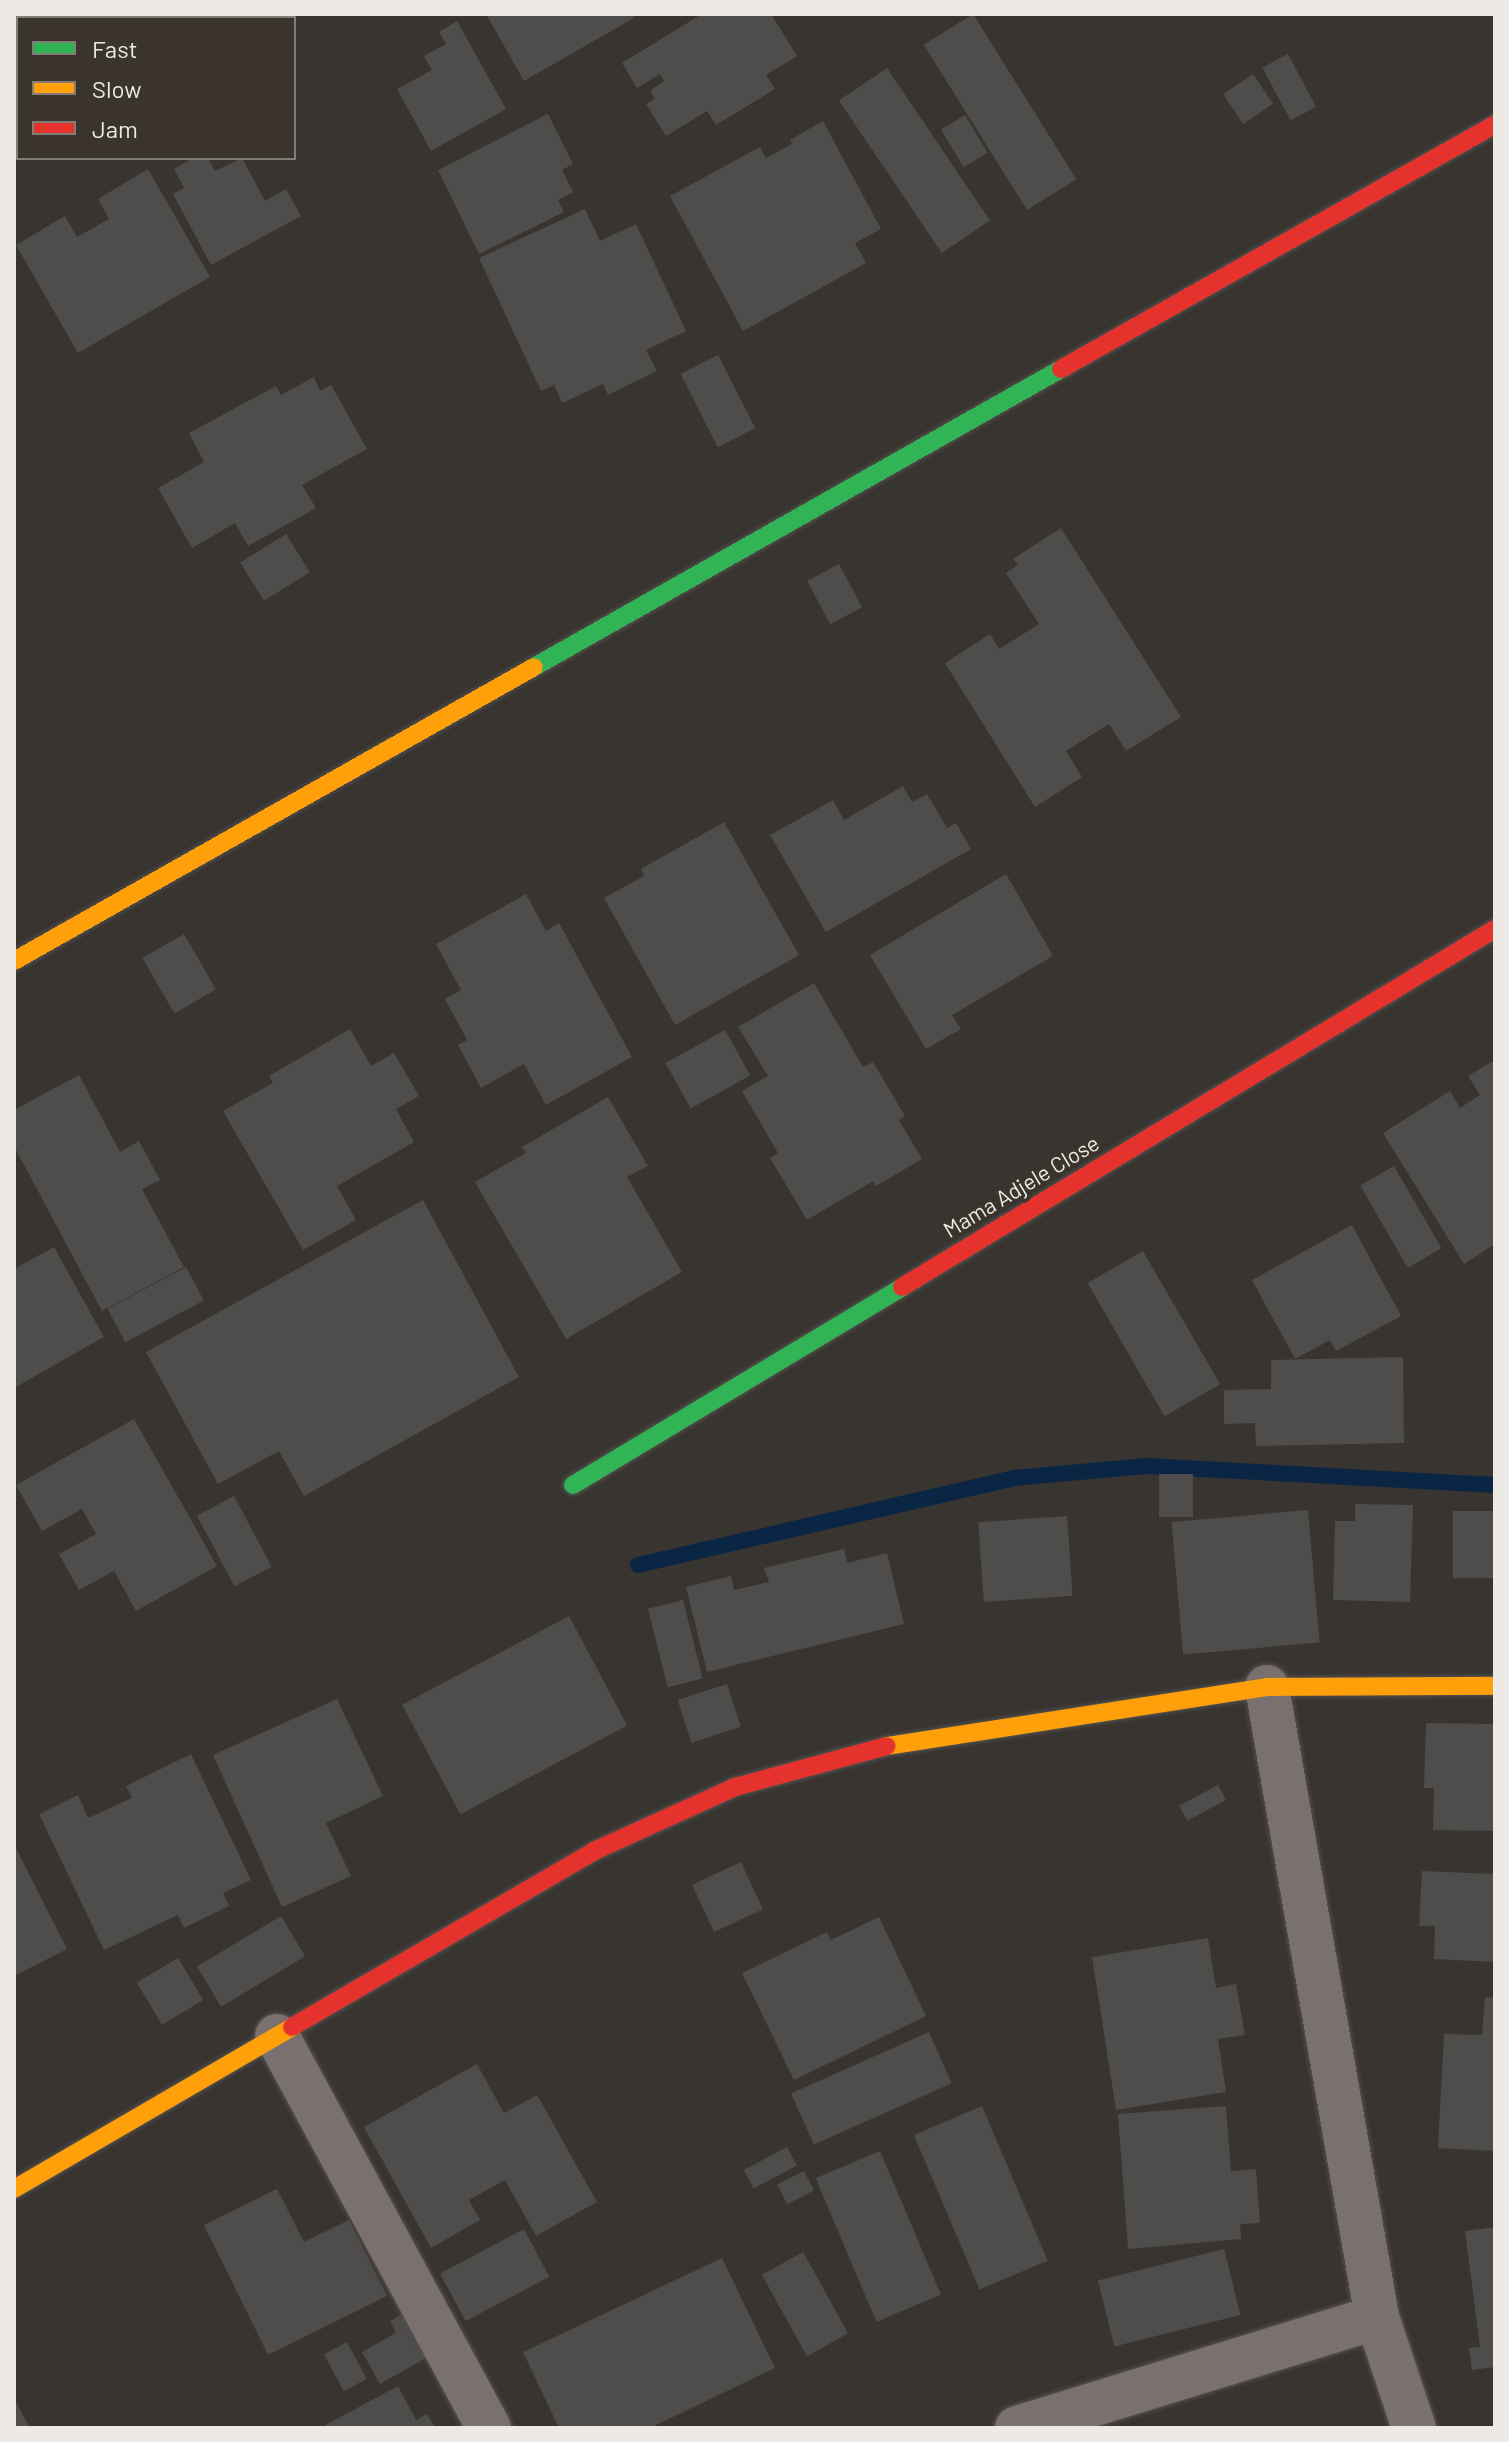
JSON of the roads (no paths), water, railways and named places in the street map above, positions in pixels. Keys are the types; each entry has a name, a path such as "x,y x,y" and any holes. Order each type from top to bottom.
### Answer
{"street":[{"path":"14,961 1495,124"},
{"name":"Mama Adjele Close","path":"573,1485 1495,929"},
{"path":"14,2189 594,1851 735,1787 885,1746 1267,1687 1495,1686"},
{"path":"1267,1687 1377,2317 1414,2428"},
{"path":"277,2036 489,2428"},
{"path":"1017,2428 1377,2317"}],"waterway":[{"path":"638,1565 1014,1478 1146,1466 1495,1485"}],"railway":[{"path":"100,16 103,14"}]}
